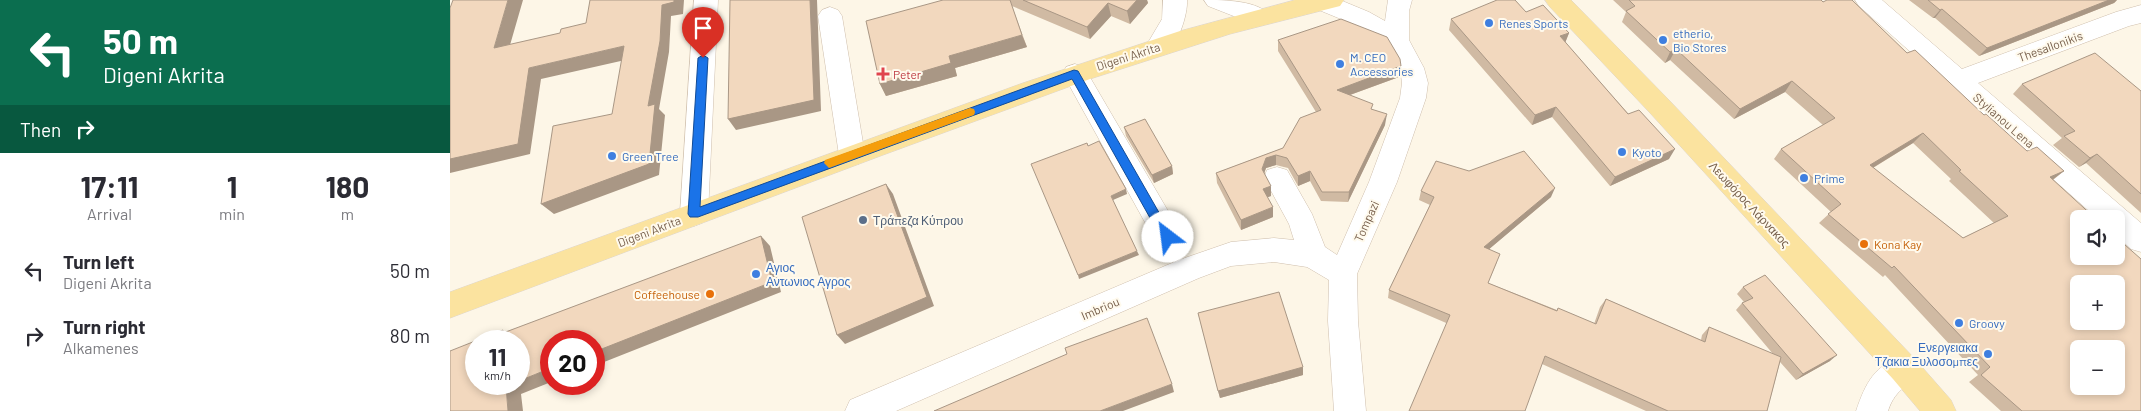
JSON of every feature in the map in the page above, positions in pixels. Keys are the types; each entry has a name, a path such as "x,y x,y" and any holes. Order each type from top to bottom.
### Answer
{"main road":[{"name":"Λεωφόρος Λάρνακος","path":"1557,0 1904,368 1940,411"},
{"name":"Digeni Akrita","path":"450,306 1074,74 1258,16 1327,1"}],"street":[{"path":"694,214 706,0"},
{"path":"1158,46 1172,26 1176,14 1175,0"},
{"path":"1216,0 1258,16"},
{"name":"Tompazi","path":"1350,411 1343,321 1343,274 1383,182 1413,98 1415,83 1412,68 1397,40 1397,11 1400,0"},
{"name":"Stylianou Lena","path":"1867,0 2141,240"},
{"name":"Tompazi","path":"1327,1 1362,18 1397,40"},
{"name":"Thesallonikis","path":"1959,80 2124,18 2141,14"},
{"path":"830,16 852,155"},
{"path":"1074,74 1168,237"},
{"path":"1277,178 1302,222 1313,256"},
{"name":"Imbriou","path":"861,411 1180,273 1231,254 1274,250 1313,256 1343,274"},
{"path":"1872,411 1877,394 1889,377 1904,368"}],"building":[{"path":"453,0 508,0 494,48 560,33 561,29 586,23 590,0 674,0 674,2 662,5 660,41 648,106 655,104 649,164 541,204 553,126 612,114 624,46 529,68 518,144 450,159 450,8"},
{"path":"730,0 810,0 814,100 728,119"},
{"path":"943,0 1010,0 1022,35 949,56 951,63 880,84 866,21"},
{"path":"1023,0 1137,0 1127,11 1108,3 1087,27"},
{"path":"1497,0 1515,0 1526,12 1543,5 1569,33 1560,36 1628,114 1639,110 1675,149 1615,177 1556,107 1535,115 1451,19"},
{"path":"1629,0 1821,0 1823,2 1827,0 1852,0 1907,53 1915,50 1984,115 1986,114 2027,151 2037,147 2064,171 2050,177 2086,210 2070,210 2070,265 2125,265 2125,245 2141,259 2141,411 2022,411 1981,375 1990,367 1894,266 1892,268 1828,214 1841,204 1781,149 1835,118 1792,81 1740,109 1676,49 1670,52 1626,11 1635,6","holes":["1923,133 1961,170 1959,171 2008,216 1963,238 1870,165"]},
{"path":"1928,0 2109,0 1987,48 1942,9 1940,10"},
{"path":"1341,19 1387,37 1400,59 1401,66 1337,90 1373,104 1371,109 1387,114 1349,192 1322,192 1310,171 1298,176 1287,158 1276,155 1266,158 1262,169 1271,186 1263,189 1273,207 1241,220 1216,173 1283,148 1300,118 1321,110 1278,40"},
{"path":"2095,53 2141,91 2141,194 2097,154 2090,158 2064,136 2075,131 2022,84"},
{"path":"1145,119 1172,166 1152,175 1124,127"},
{"path":"1099,141 1126,189 1111,196 1137,251 1078,275 1031,164 1087,143 1088,146"},
{"path":"1524,151 1555,188 1484,247 1500,254 1488,283 1557,311 1558,308 1596,324 1606,299 1705,342 1709,327 1781,357 1767,411 1668,411 1545,356 1525,411 1409,411 1450,315 1389,290 1434,197 1421,191 1436,161 1469,171"},
{"path":"886,184 927,297 837,335 802,217"},
{"path":"761,236 772,282 605,348 605,330 540,330 540,372 530,377 530,330 511,330"},
{"path":"1765,275 1837,355 1803,374 1742,303 1753,298 1743,287"},
{"path":"1279,292 1303,367 1218,391 1198,313"},
{"path":"1147,318 1172,384 1100,411 934,411 1067,354 1065,348"},
{"path":"465,345 465,395 507,395 508,411 450,411 450,351"}],"slow traffic":[{"path":"829,163 970,112"}],"place":[{"name":"Renes Sports","path":"1489,23"},
{"name":"etherio, Bio Stores","path":"1663,40"},
{"name":"M. CEO Accessories","path":"1340,64"},
{"name":"Peter","path":"883,74"},
{"name":"Kyoto","path":"1622,152"},
{"name":"Green Tree","path":"612,156"},
{"name":"Prime","path":"1804,178"},
{"name":"Τράπεζα Κύπρου","path":"863,220"},
{"name":"Kona Kay","path":"1864,244"},
{"name":"Αγιος Αντωνιος Αγρος","path":"756,274"},
{"name":"Coffeehouse","path":"710,294"},
{"name":"Groovy","path":"1959,323"},
{"name":"Ενεργειακα Τζακια Ξυλοσομπες","path":"1988,354"}],"route":[{"path":"703,58 694,214 1074,74 1168,237"}]}
